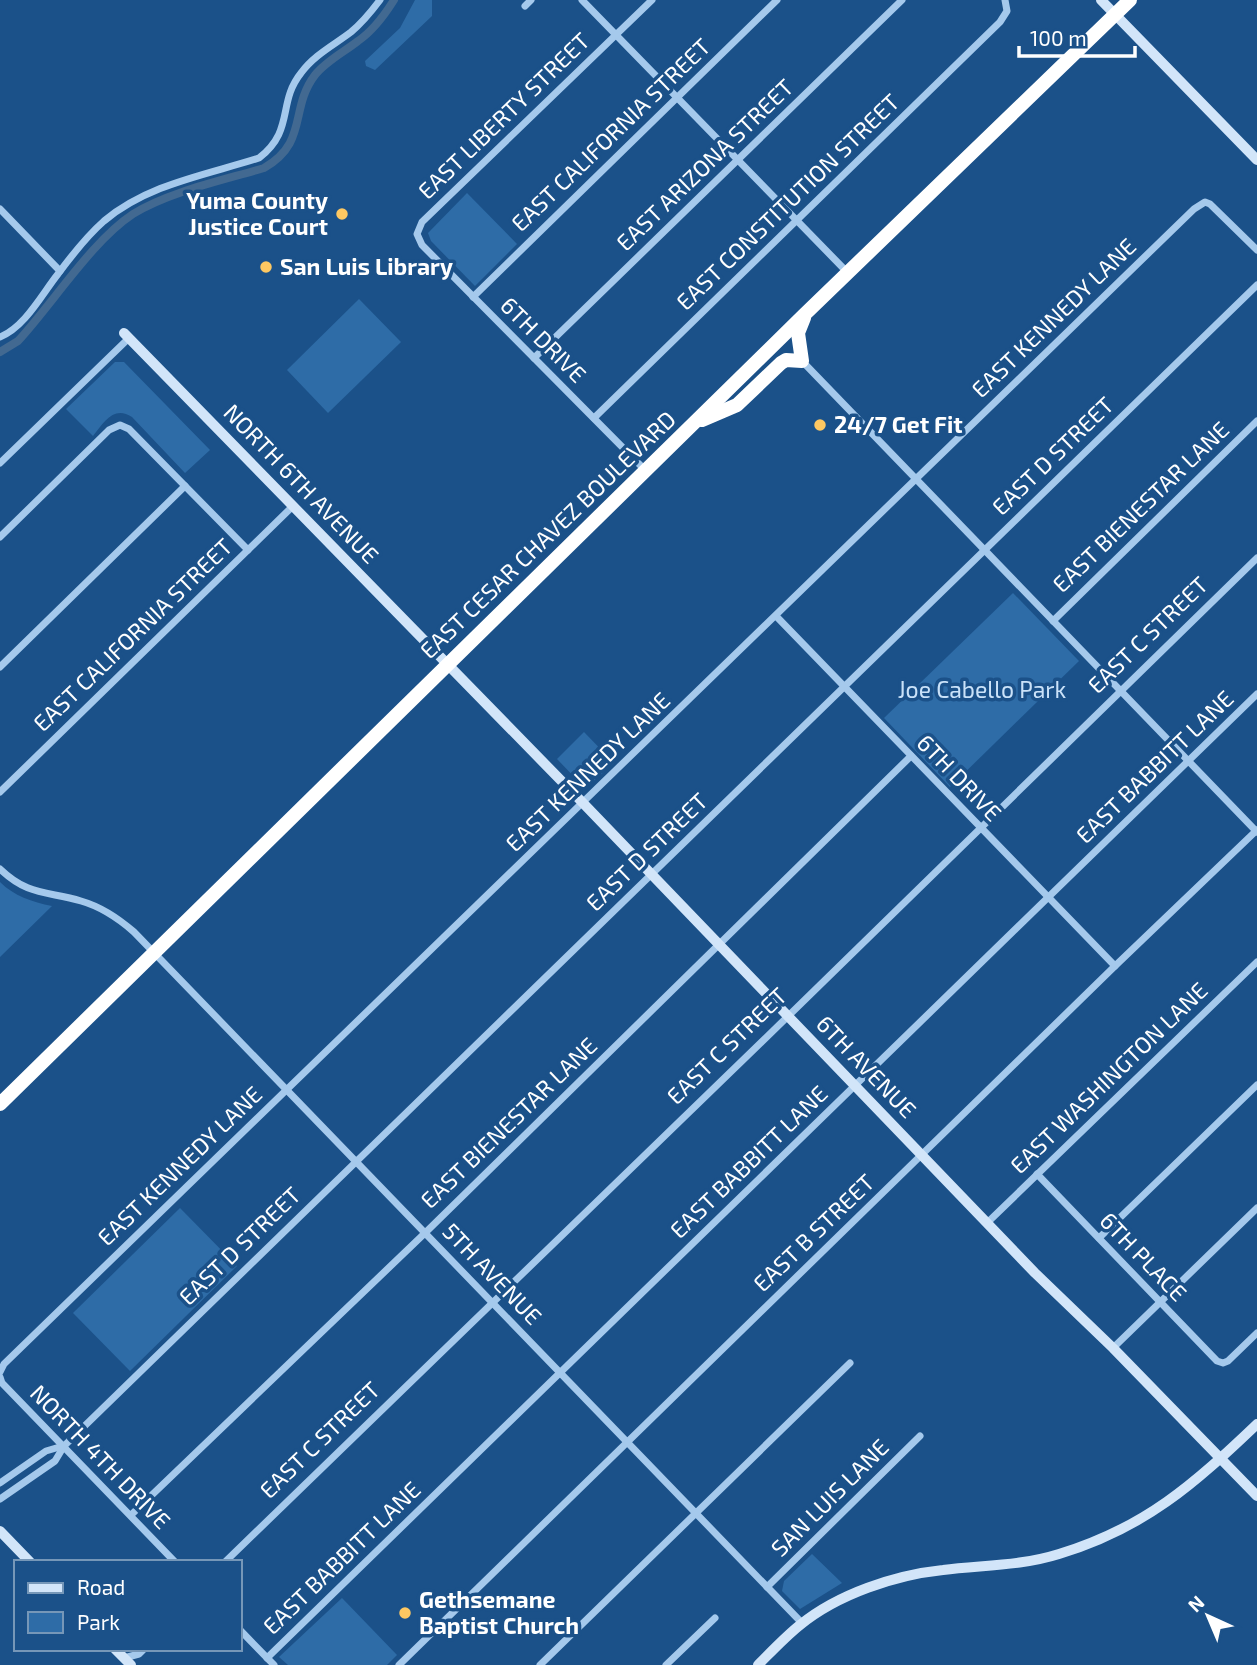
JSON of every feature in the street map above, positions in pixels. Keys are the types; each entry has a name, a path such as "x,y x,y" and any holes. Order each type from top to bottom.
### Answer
{"highway":[{"name":"EAST CESAR CHAVEZ BOULEVARD","path":"0,1104 805,314 1130,0"},
{"path":"694,423 737,405 786,360 802,361 798,333 805,314"}],"street":[{"path":"0,337 8,334 27,315 60,271 103,222 131,201 156,189 259,158 266,152 281,133 292,86 301,73 366,18 380,0"},
{"path":"582,0 848,273"},
{"name":"EAST LIBERTY STREET","path":"417,234 422,222 652,0"},
{"name":"EAST CALIFORNIA STREET","path":"474,297 777,0"},
{"name":"EAST ARIZONA STREET","path":"534,358 902,0"},
{"name":"EAST CONSTITUTION STREET","path":"594,418 1000,22 1007,11 1005,0"},
{"path":"1101,0 1257,160"},
{"name":"EAST KENNEDY LANE","path":"0,1371 4,1364 1194,209 1205,202 1216,208 1257,250"},
{"path":"0,209 60,271"},
{"name":"6TH DRIVE","path":"417,234 422,245 646,471"},
{"name":"EAST D STREET","path":"0,1499 55,1461 64,1446 1257,285"},
{"path":"0,463 126,336"},
{"name":"NORTH 6TH AVENUE","path":"126,336 448,665"},
{"path":"802,361 1257,831"},
{"name":"EAST BIENESTAR LANE","path":"1053,621 1257,421"},
{"path":"0,537 109,430 120,425 129,429 248,550"},
{"path":"0,667 185,486"},
{"name":"EAST CALIFORNIA STREET","path":"0,792 293,506"},
{"name":"EAST C STREET","path":"227,1560 1257,558"},
{"name":"6TH DRIVE","path":"776,616 1115,966"},
{"name":"6TH AVENUE","path":"448,665 987,1223 1257,1496"},
{"name":"EAST BABBITT LANE","path":"267,1658 1257,694"},
{"name":"EAST BIENESTAR LANE","path":"131,1515 425,1233 911,756"},
{"name":"EAST B STREET","path":"399,1665 1115,966 1257,831"},
{"name":"5TH AVENUE","path":"0,869 15,882 29,889 79,900 111,914 134,932 802,1623"},
{"name":"EAST WASHINGTON LANE","path":"987,1223 1257,962"},
{"path":"1099,1238 1257,1085"},
{"name":"6TH PLACE","path":"1037,1174 1211,1356 1223,1363 1257,1333"},
{"path":"1113,1348 1257,1209"},
{"path":"540,1665 850,1363"},
{"name":"NORTH 4TH DRIVE","path":"0,1377 2,1383 173,1560"},
{"path":"758,1665 802,1623 844,1600 900,1578 941,1570 1036,1560 1089,1544 1143,1519 1170,1502 1257,1424"},
{"name":"SAN LUIS LANE","path":"767,1587 920,1436"},
{"name":"EAST D STREET","path":"0,1483 46,1451 64,1446"},
{"path":"0,1531 28,1560"},
{"path":"666,1665 715,1618"},
{"path":"242,1632 274,1665"},
{"path":"125,1659 142,1651"}],"green space":[{"path":"415,0 432,0 432,16 375,70 366,66 365,61 400,28"},
{"path":"467,193 517,244 475,286 431,241 428,233"},
{"path":"359,299 401,342 328,413 287,370"},
{"path":"115,362 124,362 210,450 185,473 132,417 115,414 105,421 93,436 66,409"},
{"name":"Joe Cabello Park","path":"1013,593 1079,661 950,787 884,718"},
{"path":"584,732 614,763 589,785 581,784 557,759"},
{"path":"0,882 24,898 52,906 0,957"},
{"path":"180,1208 237,1266 130,1371 73,1313"},
{"path":"812,1554 842,1583 800,1609 782,1591 784,1581"},
{"path":"342,1598 397,1655 387,1665 288,1665 279,1657"}],"waterway":[{"path":"0,352 18,341 88,256 133,214 179,193 264,168 278,158 293,136 302,100 315,75 369,33 394,0"}],"place":[{"name":"Yuma County Justice Court","path":"342,214"},
{"name":"San Luis Library","path":"266,267"},
{"name":"24/7 Get Fit","path":"820,425"},
{"name":"Gethsemane Baptist Church","path":"405,1613"}]}
